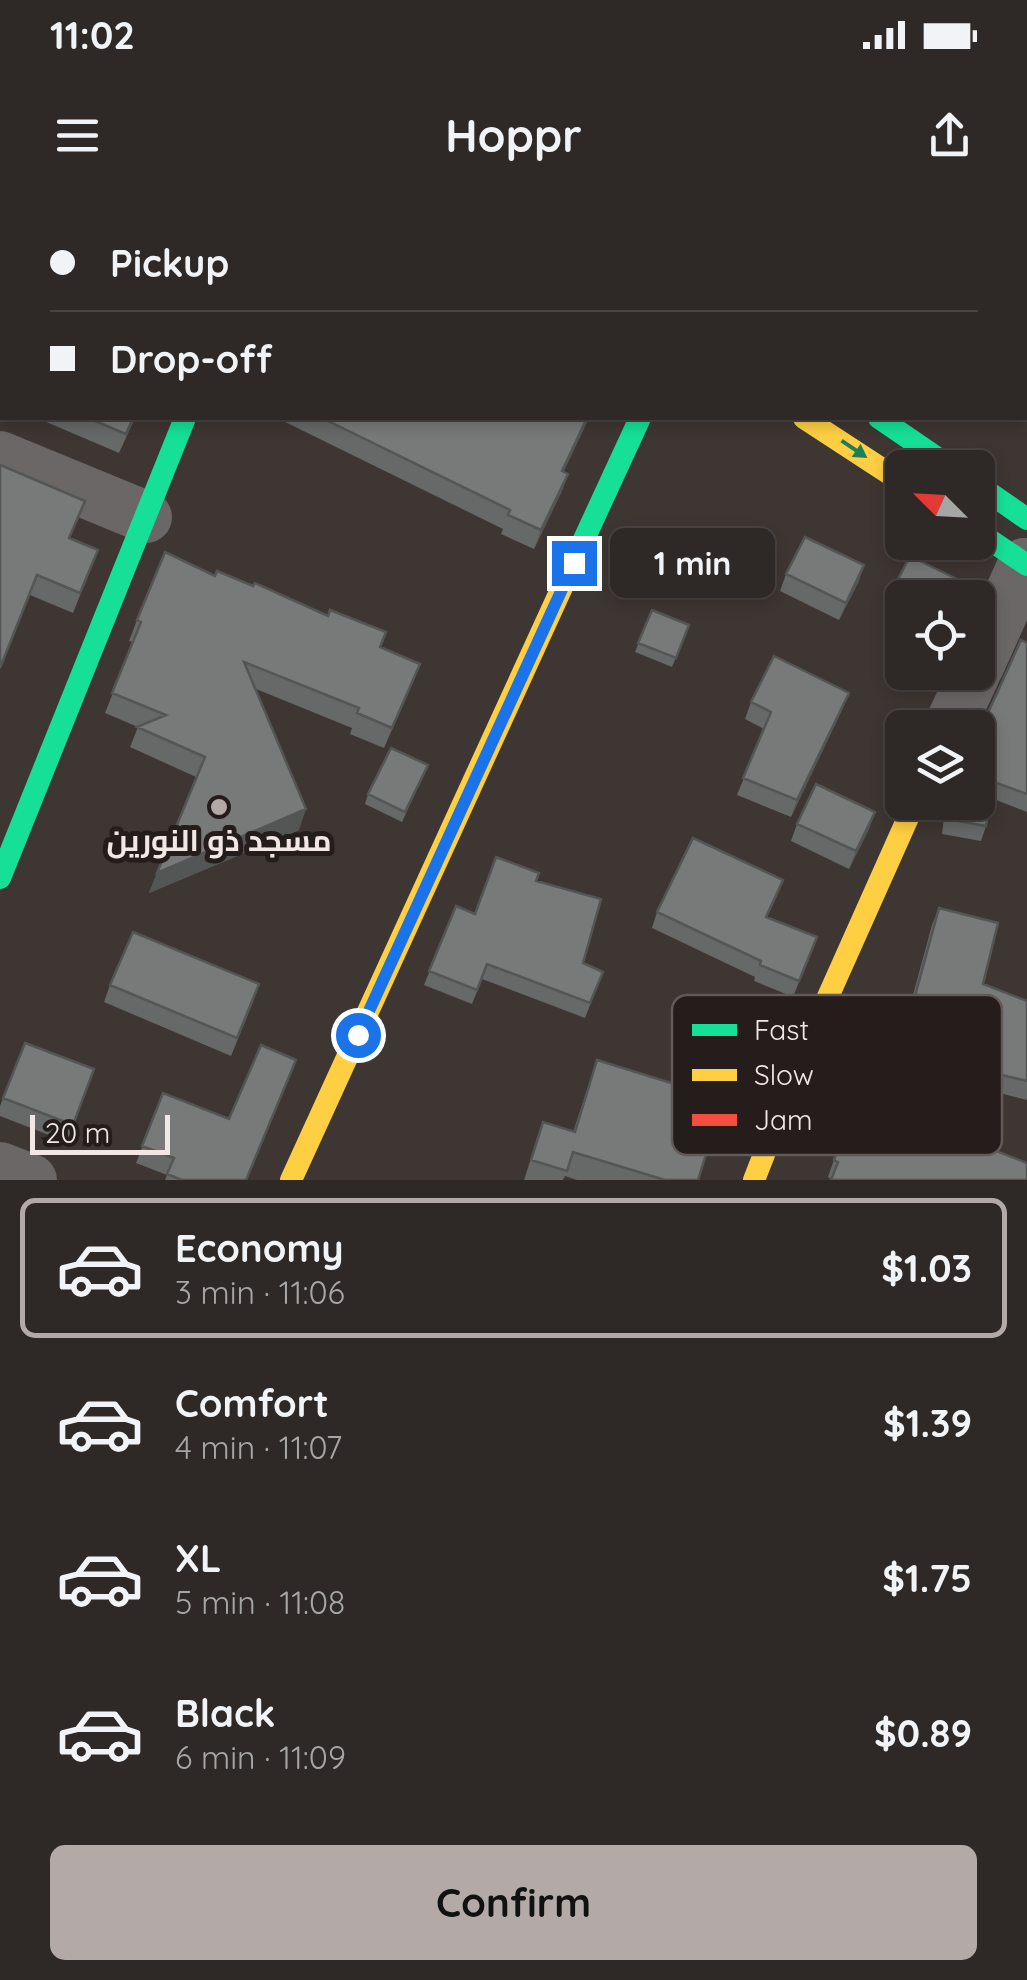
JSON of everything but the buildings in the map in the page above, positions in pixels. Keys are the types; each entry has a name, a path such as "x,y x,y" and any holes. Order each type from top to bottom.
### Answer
{"street":[{"path":"0,878 184,420"},
{"path":"291,1180 639,420"},
{"path":"807,420 885,471"},
{"path":"882,420 926,450"},
{"path":"0,457 146,517"},
{"path":"995,508 1026,549"},
{"path":"995,538 1026,549"},
{"path":"995,623 1026,549"},
{"path":"828,995 907,820"},
{"path":"754,1180 763,1155"},
{"path":"0,1168 32,1180"}],"traffic: fast":[{"path":"0,878 184,420"},
{"path":"580,548 639,420"},
{"path":"882,420 926,450"},
{"path":"995,497 1027,519"},
{"path":"995,543 1027,565"}],"traffic: slow":[{"path":"807,420 885,471"},
{"path":"291,1180 580,548"},
{"path":"829,995 907,820"},
{"path":"754,1180 764,1155"}],"place":[{"name":"مسجد ذو النورين","path":"219,807"}],"route":[{"path":"358,1035 574,563"}]}
